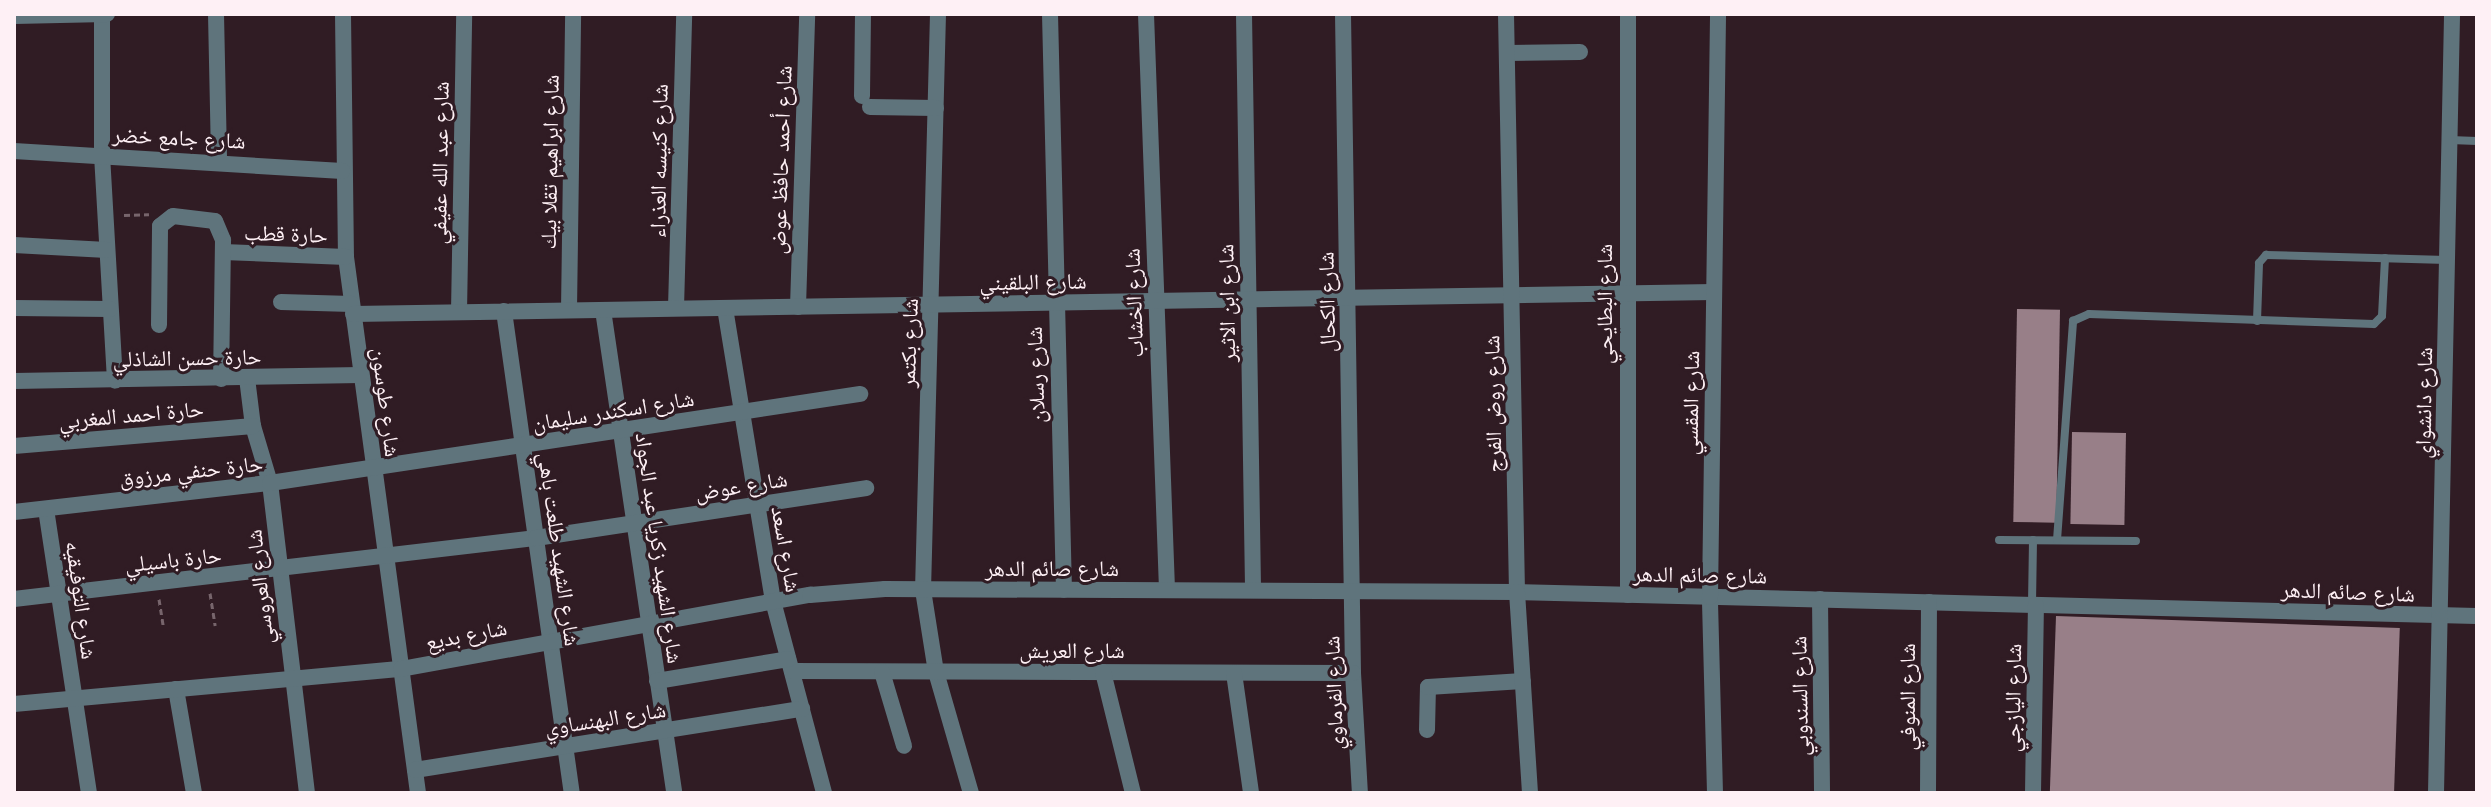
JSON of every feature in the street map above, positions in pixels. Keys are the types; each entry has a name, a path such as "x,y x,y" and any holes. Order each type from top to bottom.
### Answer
{"street":[{"path":"14,16 104,14 102,155 115,381"},
{"path":"216,14 219,161"},
{"name":"شارع طوسون","path":"343,14 342,171 346,257 418,793"},
{"name":"شارع عبد الله عفيفي","path":"459,312 464,14"},
{"name":"شارع ابراهيم تقلا بيك","path":"569,310 573,14"},
{"name":"شارع كنيسه العذراء","path":"676,308 684,14"},
{"name":"شارع أحمد حافظ عوض","path":"798,307 807,14"},
{"path":"863,14 866,101 936,108"},
{"name":"شارع بكتمر","path":"938,14 923,590 936,672 971,793"},
{"name":"شارع رسلان","path":"1050,14 1054,302 1064,590"},
{"name":"شارع الخشاب","path":"1146,14 1154,300 1167,590"},
{"name":"شارع ابن الاثير","path":"1244,14 1253,590"},
{"name":"شارع الكحال","path":"1343,14 1352,590"},
{"name":"شارع روض الفرج","path":"1506,14 1517,592 1530,793"},
{"name":"شارع البطايحي","path":"1628,14 1625,293 1628,595"},
{"name":"شارع المقسي","path":"1715,793 1710,597 1718,14"},
{"name":"شارع دانشواي","path":"2436,793 2452,14"},
{"path":"1507,53 1580,52"},
{"name":"شارع جامع خضر","path":"14,151 219,161 342,171"},
{"path":"159,325 159,235 165,220 215,221 222,229 223,252 221,379"},
{"path":"14,245 107,250"},
{"name":"حارة قطب","path":"223,252 346,257"},
{"name":"شارع البلقيني","path":"281,302 353,309 459,312 1714,292"},
{"path":"14,308 110,309"},
{"name":"شارع اسعد","path":"725,308 773,601 824,793"},
{"name":"شارع الشهيد زكريا عبد الجواد","path":"603,310 674,793"},
{"name":"شارع الشهيد طلعت باهي","path":"504,311 572,793"},
{"name":"حارة حسن الشاذلي","path":"14,381 361,375"},
{"name":"شارع العروسي","path":"247,378 253,426 270,483 307,793"},
{"name":"شارع اسكندر سليمان","path":"373,468 860,394"},
{"name":"حارة احمد المغربي","path":"14,446 253,426"},
{"name":"حارة حنفي مرزوق","path":"14,512 373,468"},
{"name":"شارع عوض","path":"385,556 536,538 866,488"},
{"name":"شارع التوفيقيه","path":"46,509 89,793"},
{"name":"حارة باسيلي","path":"14,599 385,556"},
{"name":"شارع صائم الدهر","path":"923,590 1517,592 2477,616"},
{"name":"شارع بديع","path":"14,704 401,669 773,601 848,591 923,590"},
{"name":"شارع الفرماوي","path":"1352,590 1360,793"},
{"name":"شارع السندوبي","path":"1820,599 1822,793"},
{"name":"شارع المنوفي","path":"1928,793 1929,602"},
{"name":"شارع اليازجي","path":"2033,793 2034,604"},
{"name":"شارع العريش","path":"657,681 790,665 882,672 1353,673"},
{"path":"882,672 904,746"},
{"path":"1103,672 1133,793"},
{"path":"1234,673 1251,793"},
{"path":"1427,730 1428,687 1523,681"},
{"path":"176,689 194,793"},
{"name":"شارع البهنساوي","path":"415,770 802,709"}],"lane":[{"path":"2450,140 2477,141"},
{"path":"2257,321 2259,263 2266,255 2447,260"},
{"path":"2057,540 2073,321 2089,314 2374,324 2382,316 2385,258"},
{"path":"1999,540 2136,541"},
{"path":"2033,540 2034,604"}],"path":[{"path":"104,215 151,214 165,220"},
{"path":"207,578 215,626"},
{"path":"157,583 163,625"}],"building":[{"path":"2017,309 2060,310 2056,523 2013,522"},
{"path":"2072,432 2126,433 2124,525 2070,524"},
{"path":"2056,616 2400,628 2394,793 2050,793"}]}
